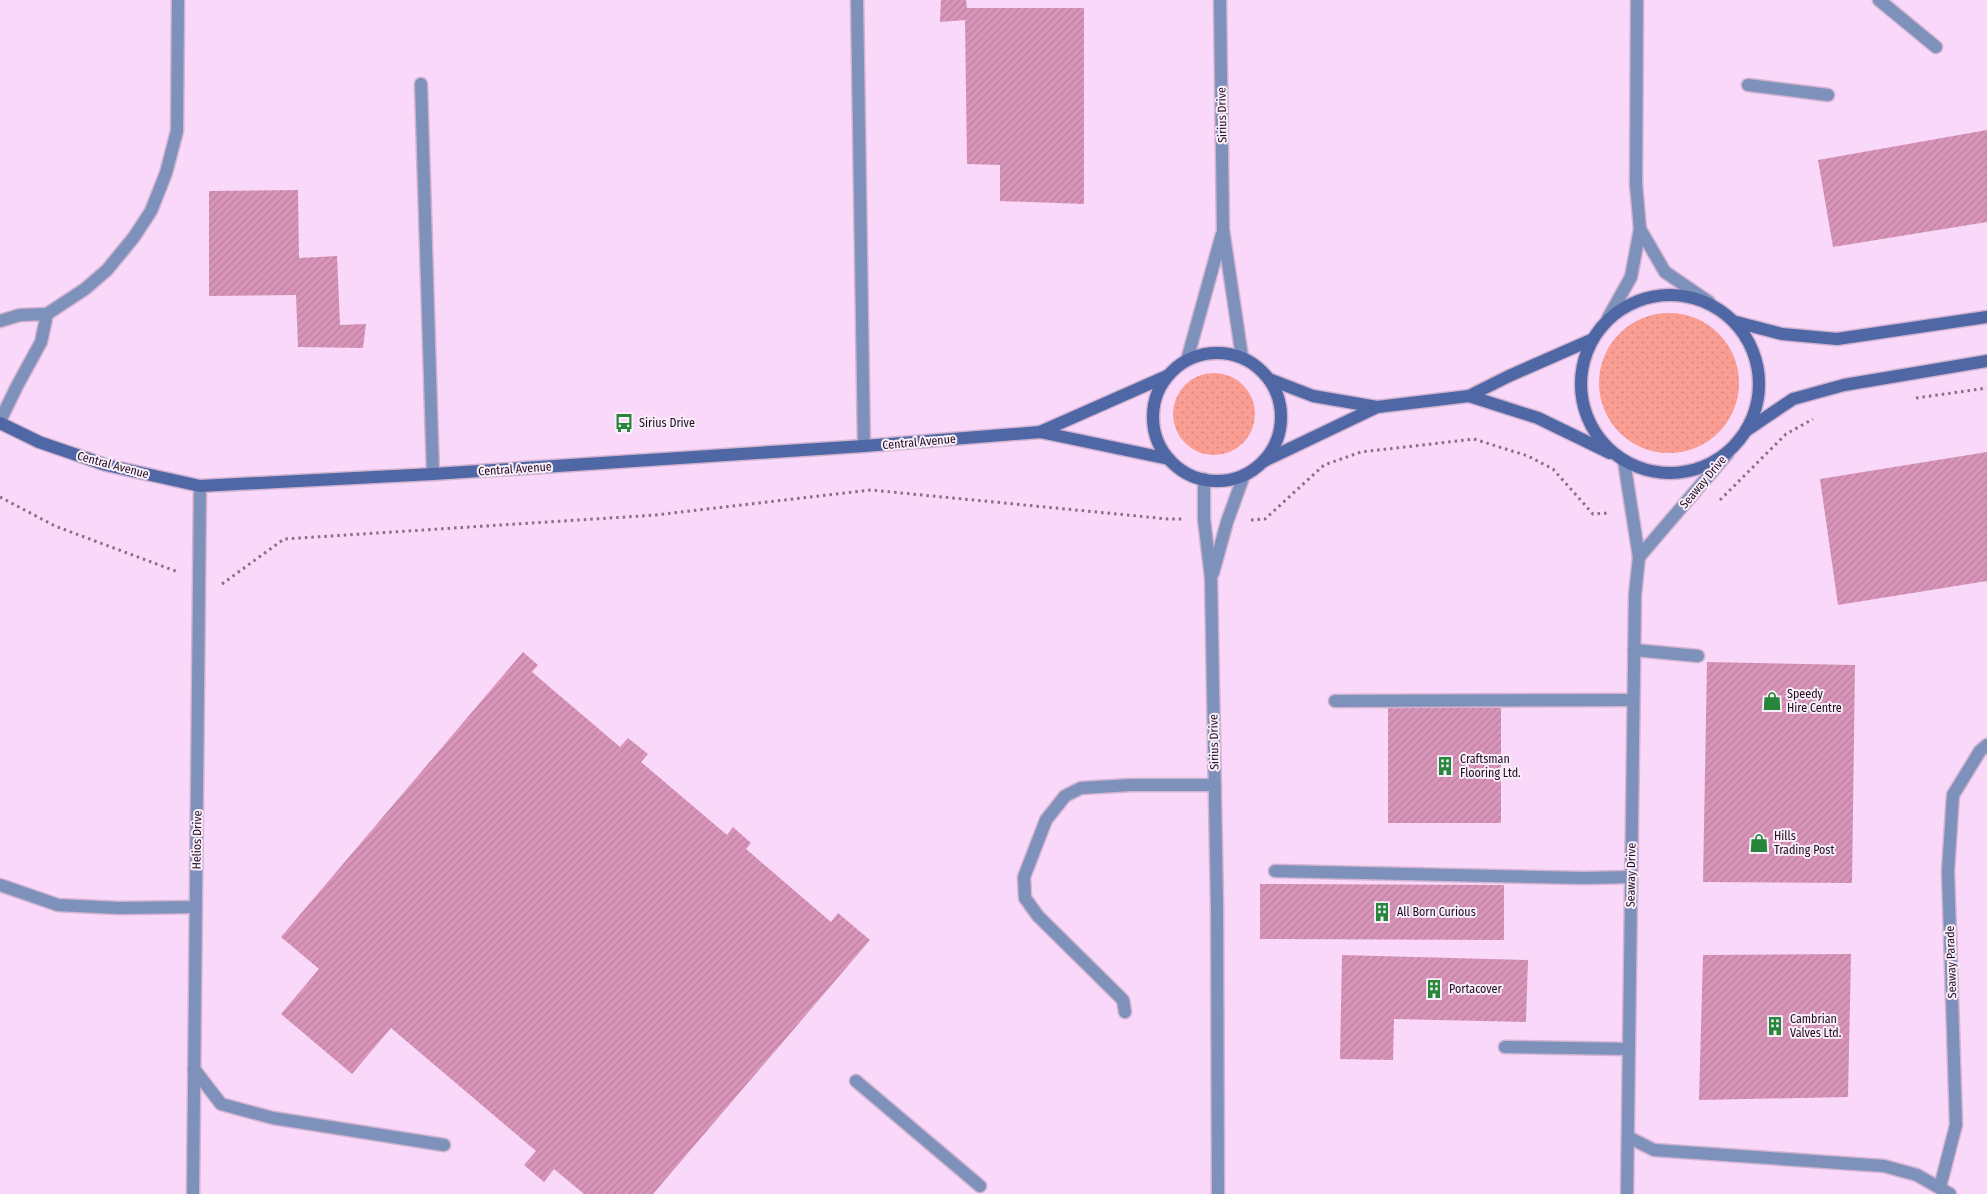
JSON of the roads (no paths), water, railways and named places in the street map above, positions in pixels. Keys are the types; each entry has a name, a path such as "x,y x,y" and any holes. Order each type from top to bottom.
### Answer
{"street":[{"path":"1,320 20,315 47,314 85,289 107,270 134,238 151,212 166,173 177,131 178,0"},
{"path":"857,0 864,446"},
{"name":"Sirius Drive","path":"1220,0 1223,229 1242,357"},
{"path":"1620,459 1594,433 1582,404 1580,371 1591,340 1608,318 1631,277 1640,229 1636,184 1637,0"},
{"path":"1879,0 1936,47"},
{"path":"421,84 433,474"},
{"path":"1748,85 1828,95"},
{"name":"Sirius Drive","path":"1186,360 1223,229"},
{"path":"1640,229 1665,272 1736,322 1752,346 1760,374 1758,403 1747,430"},
{"path":"1608,318 1639,299 1674,293 1709,302"},
{"path":"0,422 41,342 47,314"},
{"path":"1736,322 1782,334 1837,338 1987,317"},
{"path":"1269,380 1313,396 1377,407 1469,396 1591,340"},
{"path":"1262,461 1273,447 1279,430 1281,413 1277,395 1269,380 1257,366 1242,357 1223,353 1205,354 1186,360 1168,376 1155,398 1153,423 1158,442 1169,459 1184,472 1204,480 1224,480 1244,475 1262,461 1377,407"},
{"path":"1469,396 1538,418 1620,459 1658,473 1695,470 1728,453 1747,430 1793,399 1844,385 1987,361"},
{"name":"Central Avenue","path":"1040,432 1168,376"},
{"name":"Central Avenue","path":"0,422 39,442 106,465 200,486 433,474 864,446 1040,432 1169,459"},
{"name":"Seaway Drive","path":"1639,557 1728,453"},
{"name":"Seaway Drive","path":"1620,459 1639,557 1635,595 1633,700 1627,1194"},
{"name":"Sirius Drive","path":"1211,578 1227,522 1244,475"},
{"name":"Sirius Drive","path":"1204,480 1204,519 1211,578 1217,906 1218,1194"},
{"name":"Helios Drive","path":"193,1194 200,486"},
{"path":"1634,650 1698,656"},
{"path":"1335,701 1633,700"},
{"name":"Seaway Parade","path":"1628,1137 1654,1150 1884,1166 1917,1175 1945,1190 1956,1124 1948,871 1953,795 1980,751 1987,745"},
{"path":"1125,1012 1124,1000 1038,916 1025,898 1024,877 1046,820 1065,796 1081,788 1131,785 1215,785"},
{"path":"1275,871 1584,878 1631,877"},
{"path":"0,885 58,905 118,908 196,907"},
{"path":"1505,1047 1628,1049"},
{"path":"194,1069 221,1104 273,1118 444,1145"},
{"path":"856,1081 980,1186"}],"place":[{"name":"Sirius Drive","path":"624,423"},
{"name":"Speedy Hire Centre","path":"1772,701"},
{"name":"Craftsman Flooring Ltd.","path":"1445,766"},
{"name":"Hills Trading Post","path":"1759,843"},
{"name":"All Born Curious","path":"1382,912"},
{"name":"Portacover","path":"1434,989"},
{"name":"Cambrian Valves Ltd.","path":"1775,1026"}]}
